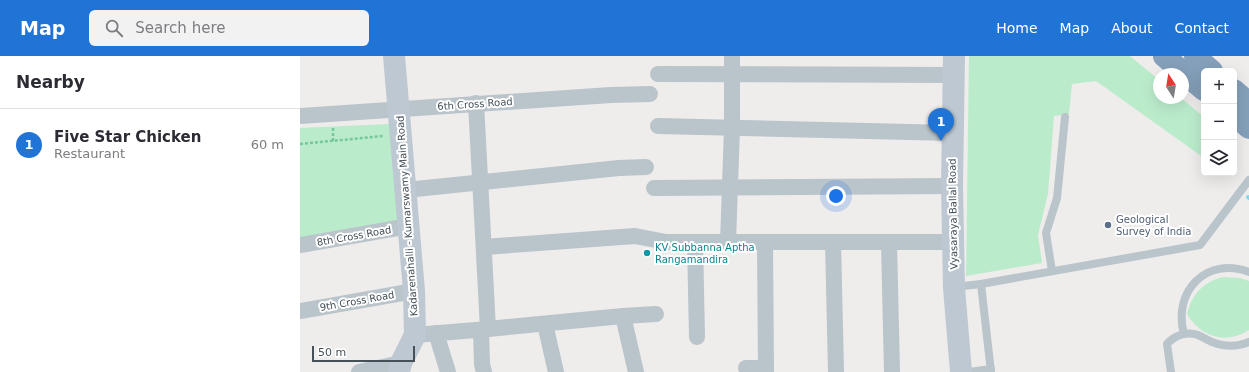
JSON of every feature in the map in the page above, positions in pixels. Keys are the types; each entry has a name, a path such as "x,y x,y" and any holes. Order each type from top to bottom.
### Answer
{"highway":[{"path":"1164,56 1201,87"},
{"path":"1194,56 1208,68"},
{"path":"1237,93 1249,103"},
{"path":"1237,118 1249,128"}],"street":[{"name":"Kadarenahalli - Kumarswamy Main Road","path":"394,56 414,291 425,334 400,368"},
{"path":"728,242 732,128 732,56"},
{"path":"658,74 732,74 954,65"},
{"name":"Vyasaraya Ballal Road","path":"954,65 952,133 954,288 961,372"},
{"name":"6th Cross Road","path":"300,116 476,103 650,94"},
{"path":"476,103 484,247 485,329 482,364 484,372"},
{"path":"658,126 952,133"},
{"path":"406,190 619,168 646,167"},
{"path":"654,188 952,186"},
{"name":"8th Cross Road","path":"300,245 409,226"},
{"path":"484,247 635,236 666,242 953,242"},
{"path":"694,242 697,337"},
{"path":"746,368 766,370 765,242"},
{"path":"833,242 836,372"},
{"path":"889,242 892,372"},
{"name":"9th Cross Road","path":"300,311 414,291"},
{"path":"448,372 425,334 656,314"},
{"path":"623,316 636,372"},
{"path":"545,324 556,372"},
{"path":"359,372 400,368"}],"lane":[{"path":"1052,271 1046,233 1057,198 1065,117"},
{"path":"954,288 1200,245 1249,180"},
{"path":"1184,334 1182,306 1188,292 1198,279 1213,270 1221,268 1240,269 1249,272"},
{"path":"969,372 991,370 981,284"},
{"path":"1171,372 1167,344 1177,336 1194,334 1212,342 1228,346 1249,342"}],"path":[{"path":"300,144 384,136"}],"green space":[{"path":"969,56 1130,56 1153,75 1153,104 1188,104 1201,115 1201,156 1096,81 1072,84 1069,114 1054,116 1048,194 1038,235 1042,263 966,276"},
{"path":"389,124 400,221 300,238 300,128"},
{"path":"1223,277 1240,278 1249,281 1249,330 1240,335 1223,338 1206,333 1193,322 1187,314 1192,300 1199,290 1210,282"}],"place":[{"name":"Five Star Chicken","path":"941,141"},
{"name":"Geological Survey of India","path":"1108,225"},
{"name":"KV Subbanna Aptha Rangamandira","path":"647,253"}]}
